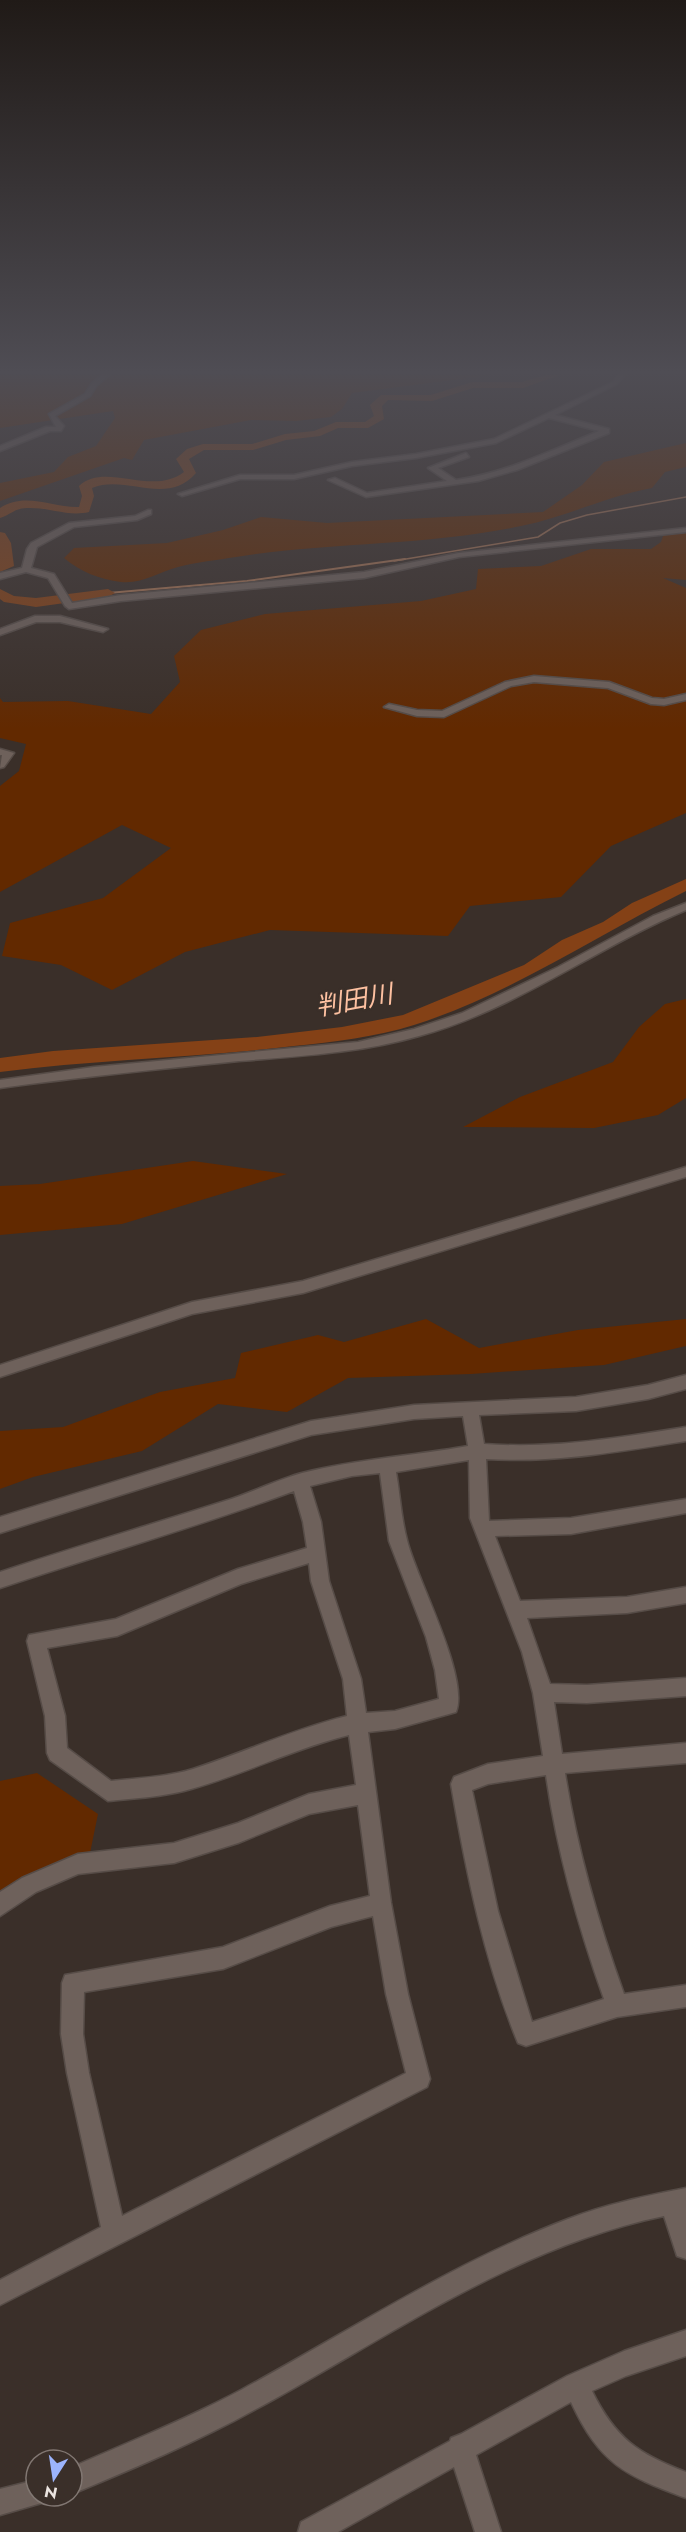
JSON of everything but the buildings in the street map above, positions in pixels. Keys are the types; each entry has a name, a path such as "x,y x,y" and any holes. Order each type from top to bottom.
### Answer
{"street":[{"path":"362,493 366,495 378,493"},
{"path":"26,569 31,549 64,528 137,518 148,512"},
{"path":"60,619 69,606 122,598 364,574 459,555 686,530"},
{"path":"0,576 26,569 51,576 69,606"},
{"path":"0,632 25,621 60,619 103,629"},
{"path":"389,707 423,714 444,714 508,684 534,679 609,685 651,701 664,702 686,697"},
{"path":"0,752 9,753 0,765"},
{"path":"0,1084 94,1071 327,1050 358,1046 417,1033 466,1016 562,970 657,918 686,906"},
{"path":"0,1371 192,1308 303,1287 686,1172"},
{"path":"0,1525 311,1428 414,1412 576,1404 648,1392 686,1382"},
{"path":"470,1409 477,1451 479,1518 517,1610 543,1693 562,1817 592,1936 617,2006"},
{"path":"0,1580 97,1547 227,1508 300,1481 352,1469 477,1451 526,1454 580,1451 686,1434"},
{"path":"316,1553 238,1577 117,1627 36,1641 55,1716 57,1753 108,1791 161,1786 192,1779 310,1735 358,1723 395,1720 449,1705 444,1670 435,1637 398,1541 387,1465"},
{"path":"0,2293 114,2232 223,2180 419,2079 397,1994 381,1903 352,1679 327,1605 312,1522 300,1481"},
{"path":"483,1529 571,1526 686,1506"},
{"path":"517,1610 627,1605 686,1595"},
{"path":"543,1693 587,1694 686,1686"},
{"path":"686,1753 500,1772 461,1784 483,1901 508,1990 526,2035 617,2006 686,1996"},
{"path":"0,1905 29,1885 78,1864 174,1853 238,1833 309,1804 367,1793"},
{"path":"114,2232 78,2073 72,2034 73,1983 180,1967 223,1958 291,1934 330,1917 381,1903"},
{"path":"84,2476 249,2400 404,2308 543,2239 618,2215 679,2201 686,2247"},
{"path":"311,2532 460,2447 576,2385 624,2364 686,2343"},
{"path":"576,2385 594,2426 607,2444 642,2469 686,2485"},
{"path":"460,2447 488,2532"},
{"path":"0,2502 24,2496"}],"shaded area":[{"path":"0,493 23,493 0,501"},
{"path":"570,493 630,493 521,526 415,541 271,552 200,562 129,582 98,577 64,558 74,548 167,543 223,530 261,517 327,523 543,512"},
{"path":"686,532 686,580 663,578 686,588 686,813 611,846 561,897 470,906 448,936 270,930 185,952 112,990 61,965 2,956 10,923 103,898 171,848 122,825 0,892 0,786 19,771 26,744 0,738 0,698 3,702 68,701 151,714 180,682 174,656 201,630 265,614 421,601 476,589 478,569 541,566 591,549 651,549 661,542 664,533"},
{"path":"686,999 686,1098 658,1115 594,1128 463,1127 520,1097 613,1062 639,1027 665,1004"},
{"path":"193,1161 287,1174 122,1224 0,1235 0,1186 40,1184"},
{"path":"426,1319 479,1348 578,1330 686,1319 686,1346 604,1365 471,1374 348,1378 287,1412 218,1404 142,1451 33,1477 0,1489 0,1431 63,1427 160,1392 235,1378 241,1353 318,1335 344,1342"},
{"path":"37,1773 98,1814 90,1853 36,1872 0,1897 0,1781"}],"waterway":[{"path":"0,514 8,508 26,504 77,511 85,509 87,493"},
{"path":"394,561 538,537 560,523 587,515 686,497"},
{"path":"0,536 4,543 7,566 0,568"},
{"path":"108,593 247,581 405,559"},
{"path":"0,593 9,599 21,602 51,601 108,593"},
{"name":"判田川","path":"0,1065 53,1058 257,1044 342,1034 408,1020 531,969 569,944 610,926 639,907 686,884"}]}
